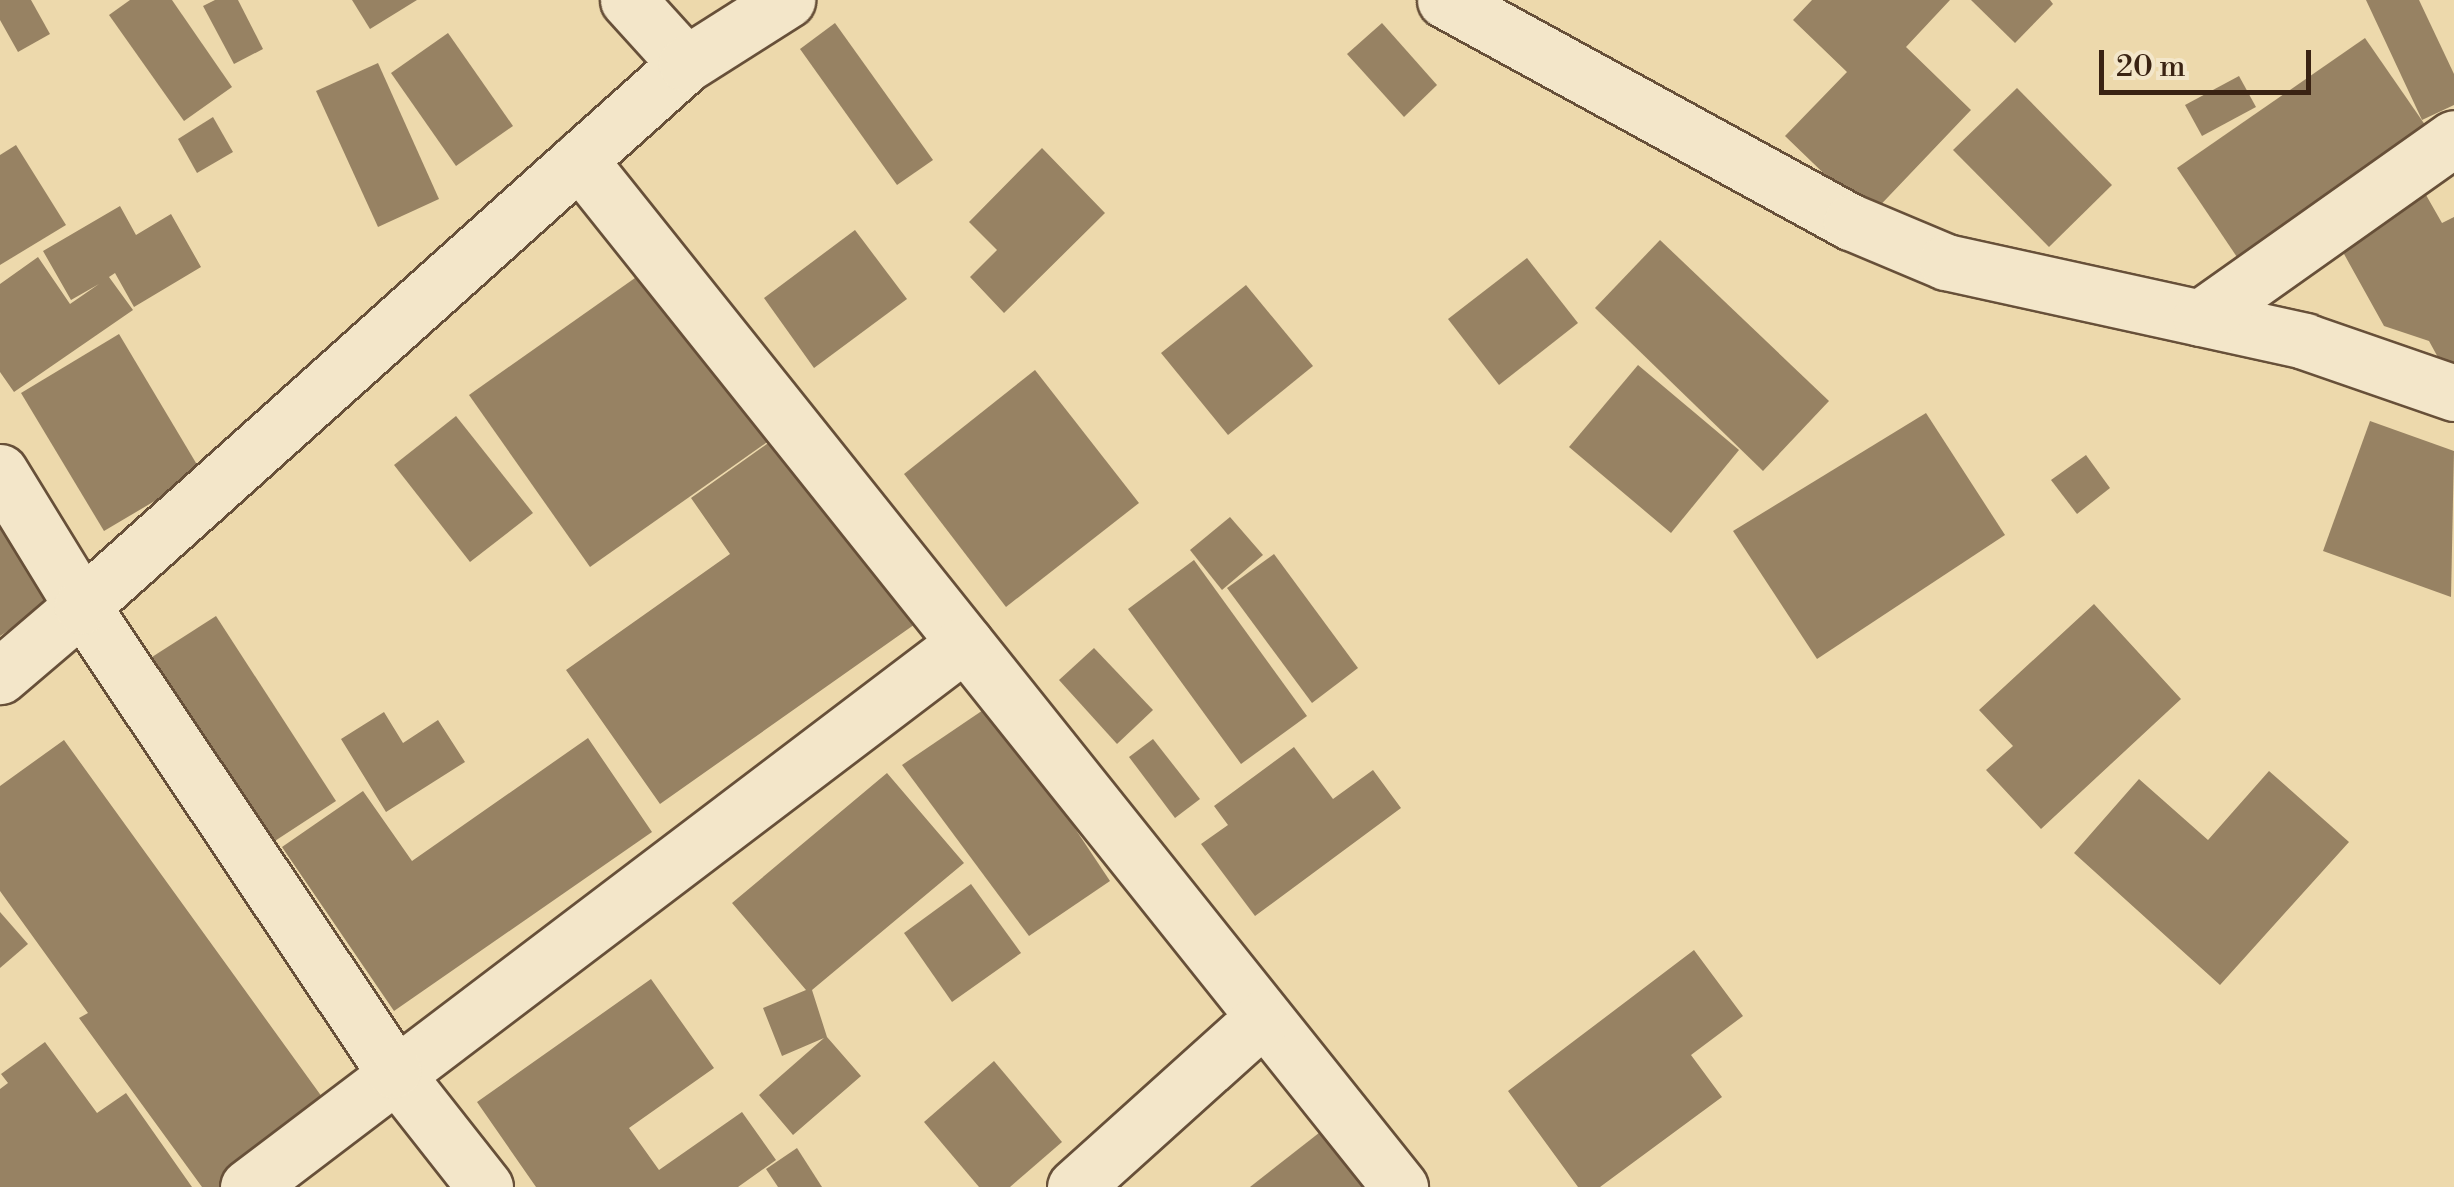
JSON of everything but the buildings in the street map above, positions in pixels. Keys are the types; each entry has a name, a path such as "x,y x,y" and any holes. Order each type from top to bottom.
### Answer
{"street":[{"path":"628,0 686,64"},
{"path":"0,676 686,64 786,0"},
{"path":"1445,0 1531,16 1851,222 1946,262 2304,341 2454,393"},
{"path":"2200,318 2454,138"},
{"path":"580,160 1400,1187"},
{"path":"0,472 82,606 394,1070 485,1187"},
{"path":"248,1187 394,1070 965,643"},
{"path":"1074,1187 1263,1018"}]}
